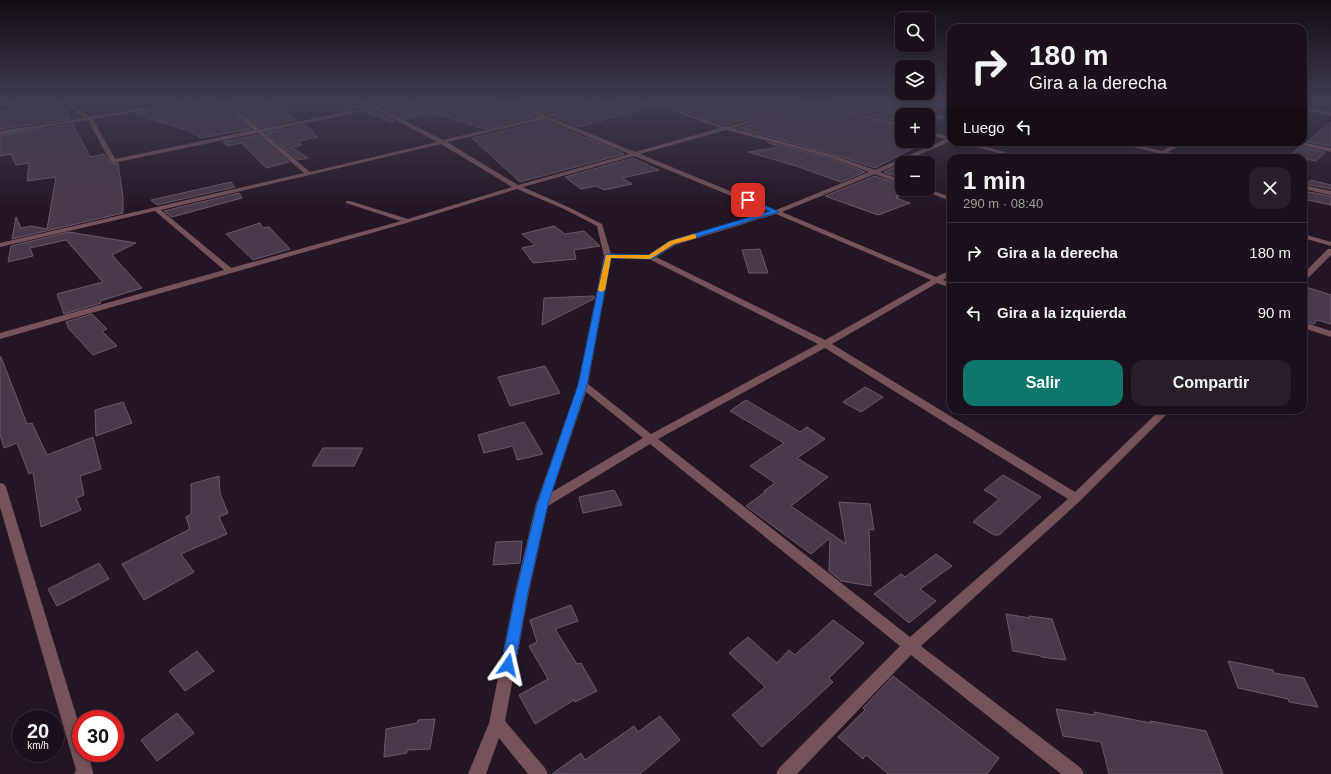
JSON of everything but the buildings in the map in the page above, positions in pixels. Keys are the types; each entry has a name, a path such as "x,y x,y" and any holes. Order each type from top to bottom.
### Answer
{"street":[{"path":"100,137 113,161 228,137"},
{"path":"265,137 309,174"},
{"path":"433,137 517,187 566,208 600,225 608,256 583,385 542,504 522,592 497,723 477,774"},
{"path":"0,245 462,137"},
{"path":"595,137 947,284"},
{"path":"0,336 408,221 517,187 693,137"},
{"path":"759,137 832,156 895,179"},
{"path":"935,146 947,141"},
{"path":"1307,145 1331,150"},
{"path":"978,146 1007,154"},
{"path":"1135,146 1170,154"},
{"path":"1159,154 1175,146"},
{"path":"650,257 672,243 776,212 930,148"},
{"path":"1307,188 1331,193"},
{"path":"935,193 947,198"},
{"path":"348,202 408,221"},
{"path":"156,209 229,271"},
{"path":"1307,237 1331,244"},
{"path":"1307,274 1331,251"},
{"path":"608,256 650,257 825,344 1076,498"},
{"path":"542,504 650,439 825,344 947,274"},
{"path":"1307,326 1331,334"},
{"path":"583,385 910,646 1075,774"},
{"path":"785,774 910,646 1076,498 1162,414"},
{"path":"0,487 85,772 83,774"},
{"path":"497,723 539,774"}],"slow traffic":[{"path":"601,290 608,256 650,257 672,243 694,236"}],"route":[{"path":"508,665 522,592 542,504 583,385 608,256 650,257 672,243 776,212 748,200"}]}
